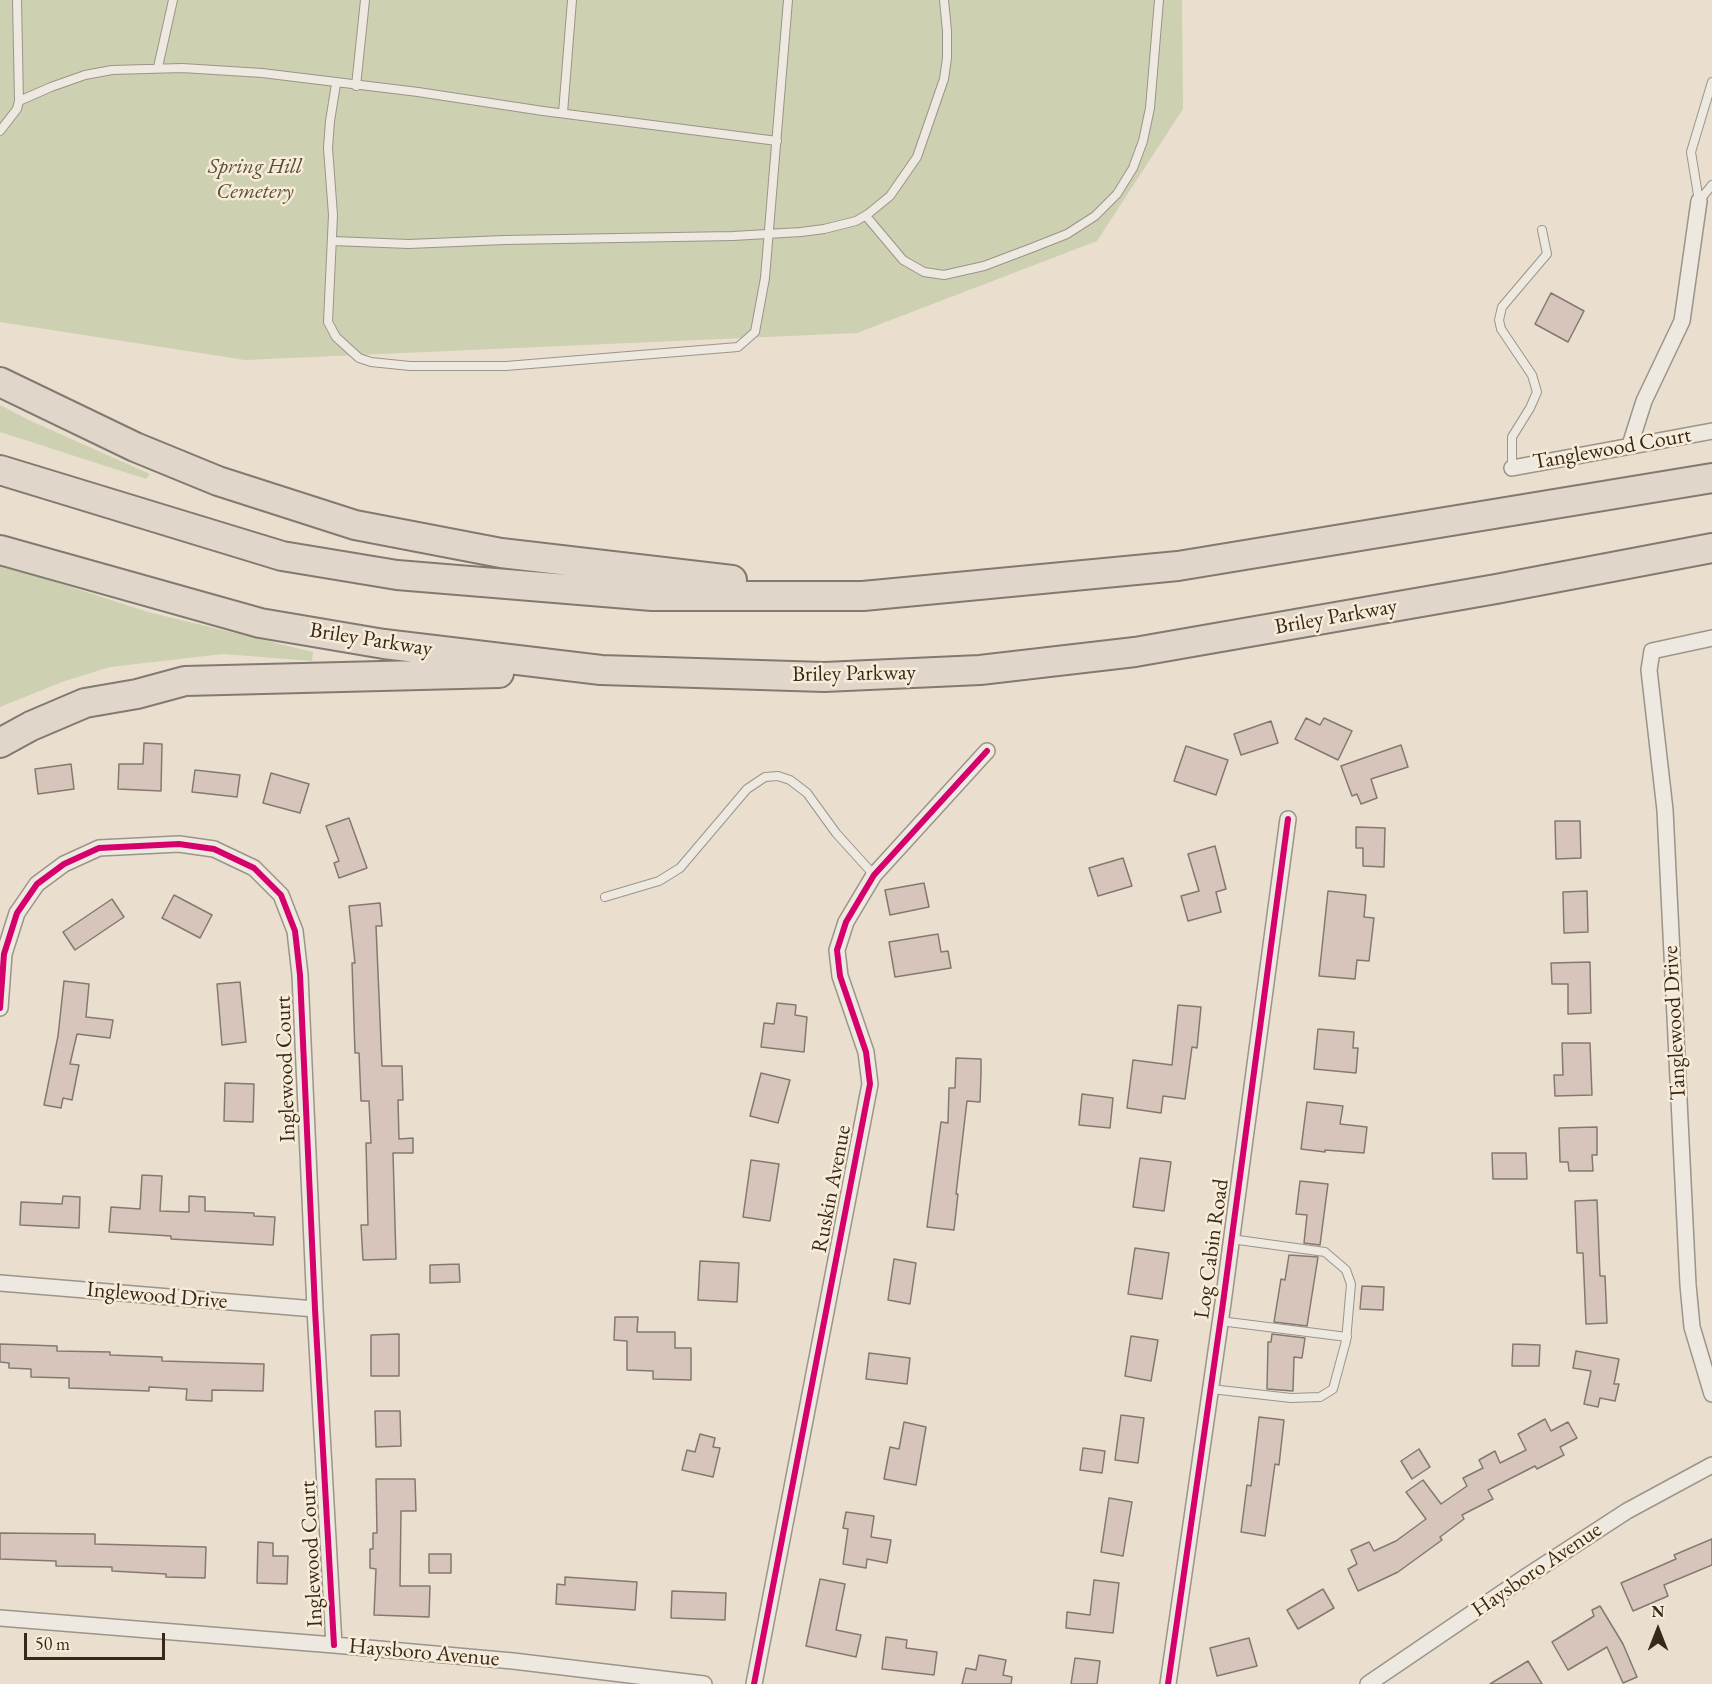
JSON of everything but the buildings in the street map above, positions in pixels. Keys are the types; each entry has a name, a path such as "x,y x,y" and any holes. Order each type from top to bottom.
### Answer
{"highway":[{"path":"0,382 135,447 218,481 355,525 501,553 863,596"},
{"path":"0,470 282,556 397,575 652,596 863,596 1178,567 1712,478"},
{"name":"Briley Parkway","path":"0,550 260,623 384,644 601,670 824,677 980,670 1135,652 1496,589 1712,548"},
{"path":"0,743 31,726 85,702 137,694 185,681 601,670"}],"street":[{"path":"1630,445 1644,401 1682,321 1699,201"},
{"name":"Tanglewood Court","path":"1512,468 1712,431"},
{"name":"Tanglewood Drive","path":"1712,638 1652,651 1648,670 1665,810 1688,1286 1692,1327 1712,1394"},
{"name":"Ruskin Avenue","path":"754,1684 870,1084 866,1052 840,976 837,950 846,922 874,875 987,751"},
{"name":"Log Cabin Road","path":"1168,1684 1288,819"},
{"name":"Inglewood Court","path":"0,1008 4,954 17,913 38,884 64,864 99,848 179,844 214,849 254,868 281,895 295,931 300,975 315,1309 334,1645"},
{"name":"Inglewood Drive","path":"0,1283 315,1309"},
{"name":"Haysboro Avenue","path":"1368,1684 1617,1517 1712,1466"},
{"name":"Haysboro Avenue","path":"0,1618 513,1661 704,1684"}],"lane":[{"path":"0,131 17,109 19,101 17,0"},
{"path":"158,67 173,0"},
{"path":"356,86 364,0"},
{"path":"563,113 572,0"},
{"path":"336,84 328,148 333,215 328,322 336,337 359,358 371,362 410,366 506,366 738,347 755,332 765,278 788,0"},
{"path":"333,241 409,244 693,237 824,229 856,221 866,216 890,196 917,157 944,79 947,58 944,0"},
{"path":"866,216 903,260 924,272 944,275 976,268 1029,249 1067,234 1095,216 1117,194 1133,168 1143,141 1150,108 1159,0"},
{"path":"19,101 85,75 112,70 158,67 262,73 777,141"},
{"path":"1699,201 1691,152 1712,82"},
{"path":"1699,201 1712,185"},
{"path":"1512,468 1512,437 1537,392 1532,375 1501,329 1499,320 1502,307 1548,254 1542,230"},
{"path":"605,897 659,881 680,868 747,789 765,777 778,776 790,780 807,793 836,833 874,875"},
{"path":"1210,1389 1291,1398 1320,1397 1333,1389 1347,1337 1351,1284 1346,1270 1324,1252 1231,1239"},
{"path":"1220,1321 1347,1337"}],"green space":[{"name":"Spring Hill Cemetery","path":"0,0 1182,0 1183,109 1097,241 857,333 245,360 0,322"},
{"path":"0,405 150,474 146,479 0,432"},
{"path":"0,564 148,612 313,652 312,661 223,654 110,667 62,682 0,707"}],"cycle path":[{"path":"754,1684 870,1084 866,1052 840,976 837,950 846,922 874,875 987,751"},
{"path":"1168,1684 1223,1303 1288,819"},
{"path":"0,1008 4,954 17,913 37,884 64,864 99,848 179,844 214,849 254,868 281,895 295,931 300,975 315,1309 334,1645"}]}
